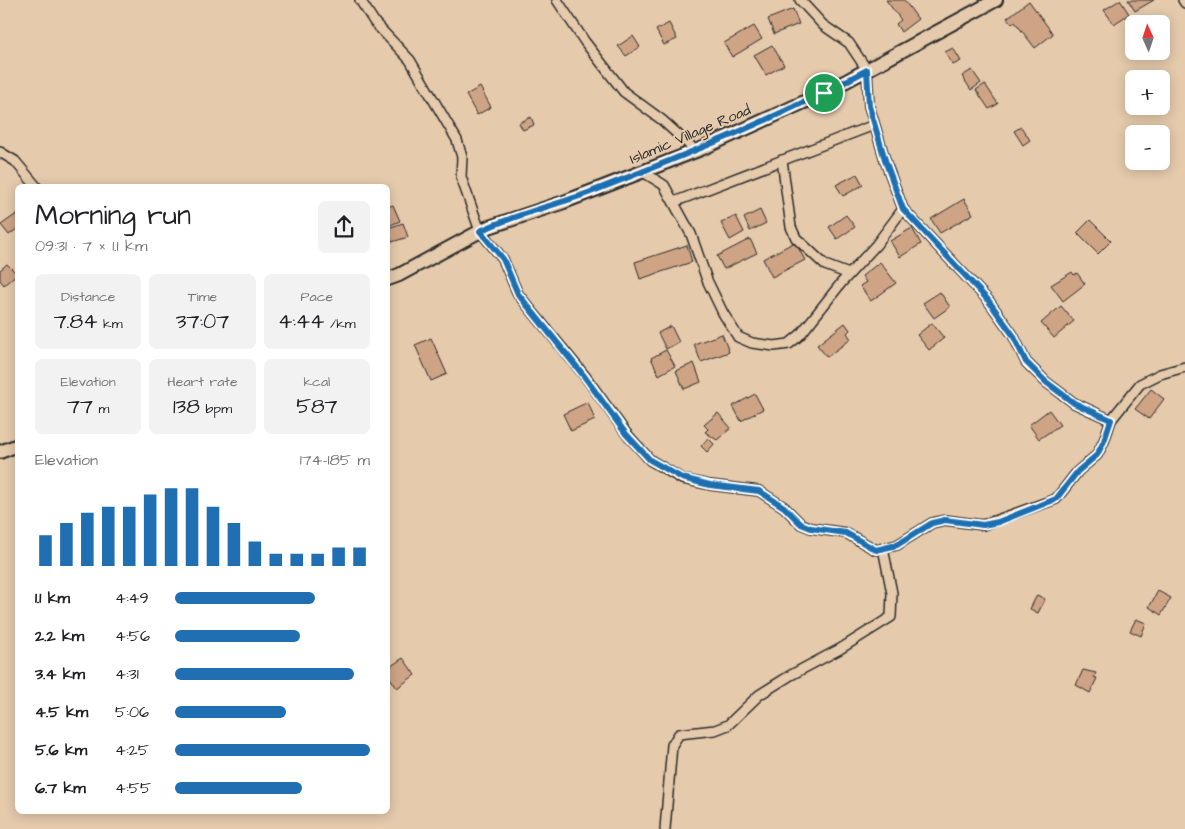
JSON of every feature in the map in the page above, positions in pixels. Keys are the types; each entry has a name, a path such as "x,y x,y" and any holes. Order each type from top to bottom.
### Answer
{"street":[{"path":"360,0 375,23 410,60 457,140 462,157 461,176 480,231 503,259 518,294 590,383 626,434 650,460 682,478 710,485 759,491 784,507 801,524 811,528 846,533 876,550 897,545 932,523 945,520 983,525 998,522 1056,499 1078,471 1097,455 1111,420 1140,384 1160,374 1185,367"},
{"path":"557,0 585,42 624,92 662,120 696,152"},
{"path":"800,0 823,25 849,43 867,70 869,106 903,209 988,300 1013,335 1026,362 1046,382 1074,403 1111,420"},
{"name":"Islamic Village Road","path":"390,278 480,231 696,152 824,93 996,0"},
{"path":"674,202 874,125"},
{"path":"0,152 15,161 34,184"},
{"path":"782,160 790,227 796,238 825,265 849,274"},
{"path":"643,172 664,184 691,234 707,280 723,313 738,337 752,344 774,346 789,344 800,335 849,274 876,245 903,209"},
{"path":"0,452 15,446"},
{"path":"665,829 672,744 679,734 715,730 728,725 759,695 791,674 840,649 891,617 892,593 883,548"}],"building":[{"path":"886,0 904,0 918,19 901,32 896,24 901,20"},
{"path":"1120,0 1129,14 1114,24 1104,10"},
{"path":"1128,0 1154,0 1135,11"},
{"path":"1029,1 1053,34 1035,48 1015,22 1012,24 1007,18"},
{"path":"793,9 799,24 774,34 768,19"},
{"path":"669,23 677,39 664,45 656,30"},
{"path":"754,26 762,39 732,57 724,43"},
{"path":"633,36 640,47 626,56 618,46"},
{"path":"772,45 784,65 766,75 754,55"},
{"path":"953,48 961,61 953,65 945,52"},
{"path":"972,70 981,83 971,90 962,76"},
{"path":"985,84 998,104 989,109 976,90"},
{"path":"480,87 491,107 477,115 466,95"},
{"path":"531,117 534,125 523,130 519,123"},
{"path":"1021,127 1030,140 1023,145 1014,131"},
{"path":"857,174 863,185 843,196 836,185"},
{"path":"964,199 973,214 940,233 931,219"},
{"path":"393,205 400,221 390,225 390,206"},
{"path":"760,210 766,223 750,231 744,218"},
{"path":"15,215 15,230 9,235 1,225"},
{"path":"846,215 855,227 837,239 829,227"},
{"path":"736,216 744,232 730,240 721,223"},
{"path":"1090,220 1111,241 1098,254 1077,233"},
{"path":"403,223 408,237 392,242 390,227"},
{"path":"912,228 921,244 900,257 890,241"},
{"path":"750,239 757,253 724,269 717,256"},
{"path":"795,242 805,260 772,277 763,259"},
{"path":"687,245 692,262 640,279 635,262"},
{"path":"880,262 896,283 871,301 860,286 866,282 862,276"},
{"path":"7,264 15,272 15,276 4,285 0,280 0,270"},
{"path":"1072,272 1074,275 1077,273 1085,284 1063,301 1051,285"},
{"path":"940,292 950,307 934,318 923,303"},
{"path":"1061,306 1074,321 1054,338 1041,323"},
{"path":"845,323 850,330 847,333 851,339 827,357 817,345"},
{"path":"932,323 944,338 929,350 917,335"},
{"path":"671,326 679,342 666,349 658,333"},
{"path":"722,334 729,352 701,362 694,344"},
{"path":"431,338 447,374 431,381 415,345"},
{"path":"666,350 675,366 659,375 651,358"},
{"path":"694,363 701,382 684,389 676,371"},
{"path":"1151,389 1164,399 1149,419 1135,409"},
{"path":"755,394 763,409 741,421 733,406"},
{"path":"588,402 595,420 571,431 563,414"},
{"path":"1049,410 1060,425 1039,439 1029,425"},
{"path":"718,413 731,428 717,440 705,432 708,429 704,425"},
{"path":"708,438 714,444 707,452 701,446"},
{"path":"1158,591 1171,598 1161,615 1149,607"},
{"path":"1037,595 1045,599 1038,613 1030,609"},
{"path":"1136,619 1146,623 1141,636 1130,631"},
{"path":"403,658 415,675 397,688 390,678 390,667"},
{"path":"1083,670 1096,673 1094,677 1097,678 1090,693 1076,685"}],"route":[{"path":"867,70 869,106 886,163 903,209 988,300 1013,335 1026,362 1046,382 1074,403 1111,420 1097,455 1078,471 1056,499 998,522 983,525 945,520 932,523 897,545 876,550 846,533 811,528 801,524 784,507 759,491 710,485 682,478 650,460 626,434 610,409 518,294 509,277 503,259 480,231 564,202 701,149 824,93 867,70"}]}
